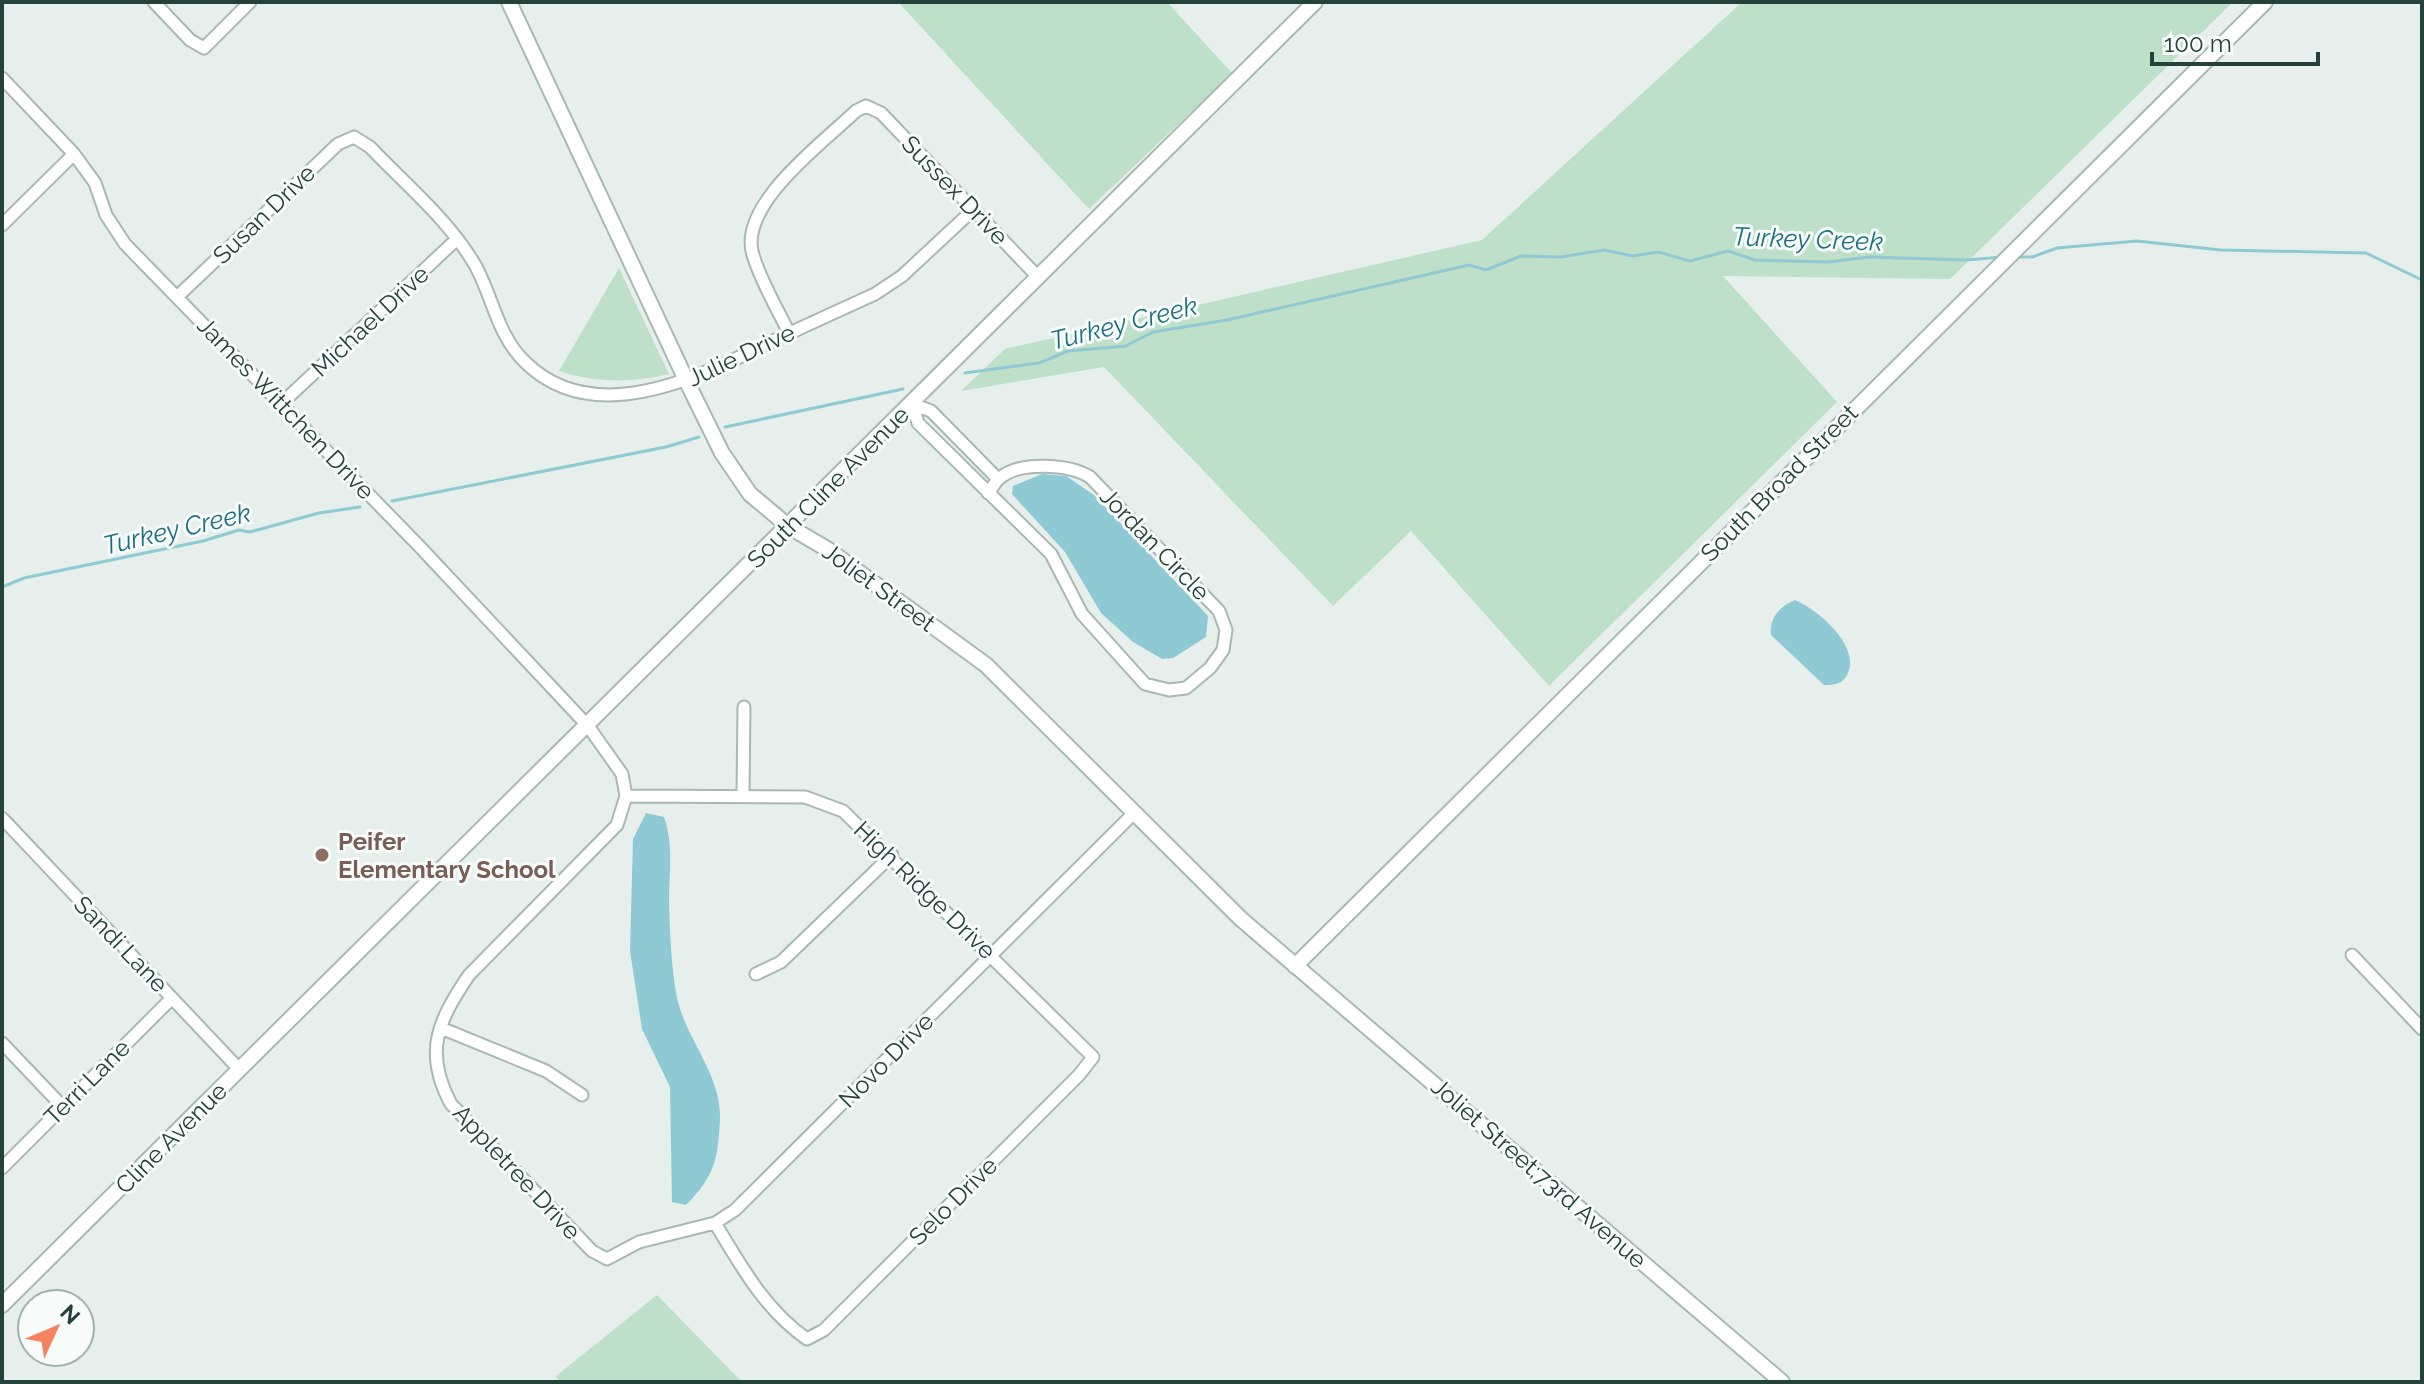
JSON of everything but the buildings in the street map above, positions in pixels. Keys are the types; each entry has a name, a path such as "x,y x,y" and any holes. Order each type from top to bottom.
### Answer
{"street":[{"path":"154,2 190,40 204,48 250,2"},
{"name":"Joliet Street","path":"509,2 687,382 734,473 750,494 788,526 827,549 986,665 1241,919 1295,966"},
{"name":"South Cline Avenue","path":"339,971 1315,2"},
{"name":"South Broad Street","path":"1295,966 2265,2"},
{"name":"James Wittchen Drive","path":"2,78 74,154 95,183 106,215 125,244 282,403 588,726 622,774 626,796"},
{"name":"Sussex Drive","path":"789,333 751,252 755,225 764,201 856,111 866,106 881,113 1039,278"},
{"name":"Julie Drive","path":"354,137 370,147 457,239 476,267 504,335 526,363 562,386 602,393 638,394 687,382 884,288 974,209"},
{"name":"Susan Drive","path":"178,296 338,144 354,137"},
{"path":"2,225 74,154"},
{"name":"Michael Drive","path":"282,403 457,239"},
{"path":"912,404 931,411 998,479 988,493"},
{"name":"Jordan Circle","path":"912,404 918,423 1051,554 1082,614 1145,684 1169,690 1186,688 1210,668 1223,650 1226,630 1219,611 1090,477 1062,465 1042,466 998,479"},
{"path":"743,795 744,707"},
{"name":"High Ridge Drive","path":"626,796 805,797 843,811 892,855 1093,1057"},
{"name":"Appletree Drive","path":"607,1259 592,1251 451,1104 439,1081 434,1057 452,1001 469,975 597,848 617,825 626,796"},
{"name":"Novo Drive","path":"607,1259 639,1242 715,1223 755,1190 1134,813"},
{"name":"Sandi Lane","path":"2,818 239,1069"},
{"path":"756,974 781,962 892,855"},
{"path":"2352,955 2422,1029"},
{"name":"Joliet Street;73rd Avenue","path":"1295,966 1782,1382"},
{"name":"Cline Avenue","path":"2,1305 339,971"},
{"name":"Terri Lane","path":"2,1168 172,998"},
{"path":"441,1028 546,1071 582,1095"},
{"path":"2,1043 62,1106"},
{"name":"Selo Drive","path":"715,1223 746,1275 772,1309 807,1339 824,1330 1079,1075 1093,1057"}],"green space":[{"path":"898,2 1167,2 1232,73 1089,209"},
{"path":"1742,2 2233,2 1950,279 1723,276 1837,402 1549,686 1411,531 1333,606 1104,367 961,391 1005,349 1482,240"},
{"path":"619,268 669,374 614,380 586,378 559,371"},
{"path":"657,1295 742,1382 560,1382 556,1376"}],"water":[{"path":"1042,474 1066,476 1094,495 1208,616 1206,637 1173,658 1162,659 1133,642 1101,613 1065,552 1012,494 1013,486"},
{"path":"1795,600 1824,619 1847,649 1849,670 1840,682 1824,685 1771,635 1777,613"},
{"path":"646,813 664,817 667,828 670,848 670,937 677,998 719,1102 719,1132 713,1166 703,1185 686,1205 672,1202 670,1087 642,1029 630,951 633,839"}],"waterway":[{"name":"Turkey Creek","path":"2017,257 2032,257 2057,248 2137,241 2221,250 2366,253 2422,280"},
{"name":"Turkey Creek","path":"965,373 1039,363 1068,351 1126,346 1153,332 1227,320 1469,265 1486,270 1521,256 1561,257 1604,250 1633,256 1658,252 1690,261 1728,251 1755,260 1828,262 1869,257 1966,260 2002,257"},
{"name":"Turkey Creek","path":"725,427 903,389"},
{"name":"Turkey Creek","path":"392,501 666,447 699,437"},
{"name":"Turkey Creek","path":"2,587 24,578 203,541 239,530 250,532 319,513 360,507"}],"place":[{"name":"Peifer Elementary School","path":"322,855"}]}
